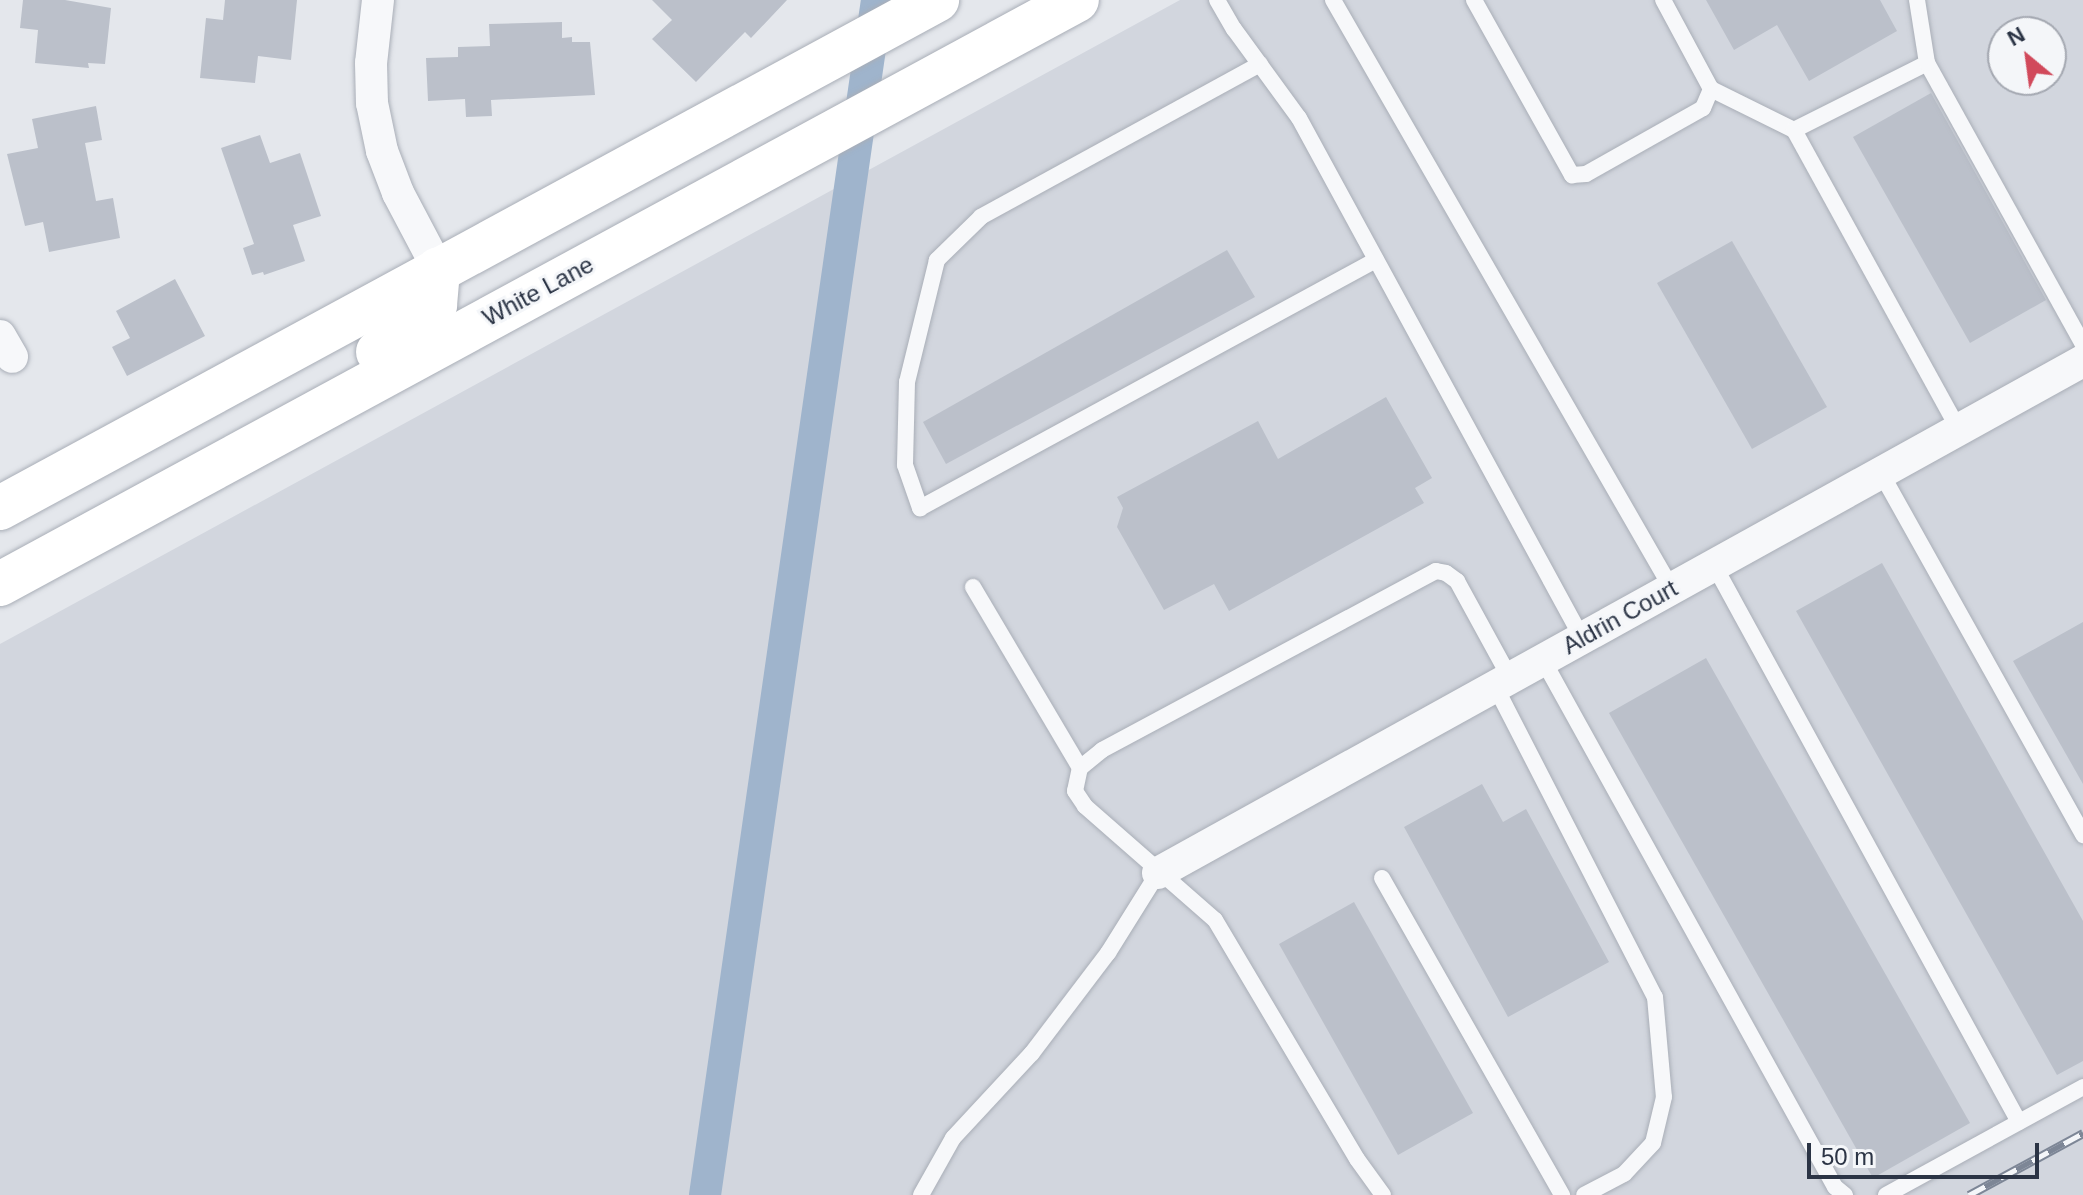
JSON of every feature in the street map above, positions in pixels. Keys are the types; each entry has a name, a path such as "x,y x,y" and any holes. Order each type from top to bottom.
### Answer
{"main road":[{"path":"985,51 1039,0"},
{"name":"White Lane","path":"0,584 1077,0"},
{"path":"0,508 933,2"},
{"path":"226,461 424,320 435,305 438,269"}],"street":[{"path":"378,0 371,63 372,103 382,151 398,193 438,269"},
{"name":"Aldrin Court","path":"1158,873 2083,361"}],"lane":[{"path":"1239,0 1220,5 1299,118 1582,638"},
{"path":"1333,0 1672,589"},
{"path":"1474,0 1572,175 1586,174 1703,108 1711,89"},
{"path":"1663,0 1711,89 1794,130 1959,430"},
{"path":"1917,0 1927,63 2083,345"},
{"path":"1794,130 1927,63"},
{"path":"1260,64 981,217 937,260 907,382 905,465 920,508 1376,260"},
{"path":"1881,473 2083,835"},
{"path":"1714,565 2019,1122"},
{"path":"1383,1195 1357,1159 1215,920 1085,806 1075,791 1080,768 1102,750 1436,571 1446,573 1457,581 1655,997 1664,1097 1653,1143 1624,1174 1584,1195"},
{"path":"973,587 1080,768"},
{"path":"1543,660 1828,1173 1845,1195"},
{"path":"921,1195 953,1138 1032,1053 1108,953 1158,873"},
{"path":"1382,878 1562,1195"},
{"path":"1886,1195 2083,1087"}],"shaded area":[{"path":"1180,0 2083,0 2083,1195 0,1195 0,644"}],"building":[{"path":"23,0 65,0 111,8 105,64 88,63 89,68 35,63 38,30 20,28"},
{"path":"225,0 297,0 291,60 258,56 255,83 200,78 206,18 223,20"},
{"path":"652,0 787,0 751,38 745,32 696,82 652,39 672,20"},
{"path":"1706,0 1880,0 1897,31 1809,81 1777,25 1734,50"},
{"path":"562,22 562,38 572,37 572,42 590,42 595,95 491,100 492,116 466,117 465,99 428,101 426,58 458,57 458,47 490,46 489,24"},
{"path":"1931,93 2046,300 1970,343 1853,137"},
{"path":"96,106 102,140 85,143 96,201 113,198 120,238 49,252 43,222 25,226 7,154 38,148 32,119"},
{"path":"260,135 270,163 300,153 321,216 293,225 305,261 264,275 263,272 252,275 243,248 254,244 221,148"},
{"path":"1732,241 1827,407 1752,449 1657,283"},
{"path":"1227,250 1255,297 946,464 923,422"},
{"path":"175,279 205,336 127,376 112,347 130,338 116,311"},
{"path":"1386,397 1432,478 1415,488 1424,503 1229,611 1214,584 1164,610 1117,527 1123,508 1117,497 1258,421 1278,459"},
{"path":"1882,563 2083,921 2083,1061 2057,1075 1796,611"},
{"path":"2083,622 2083,784 2013,661"},
{"path":"1706,658 1970,1123 1873,1178 1609,713"},
{"path":"1482,784 1503,822 1526,809 1609,962 1508,1017 1404,827"},
{"path":"1354,902 1473,1113 1398,1155 1279,944"}],"waterway":[{"path":"705,1195 877,0"}],"railway":[{"path":"1969,1195 2083,1133"}]}
